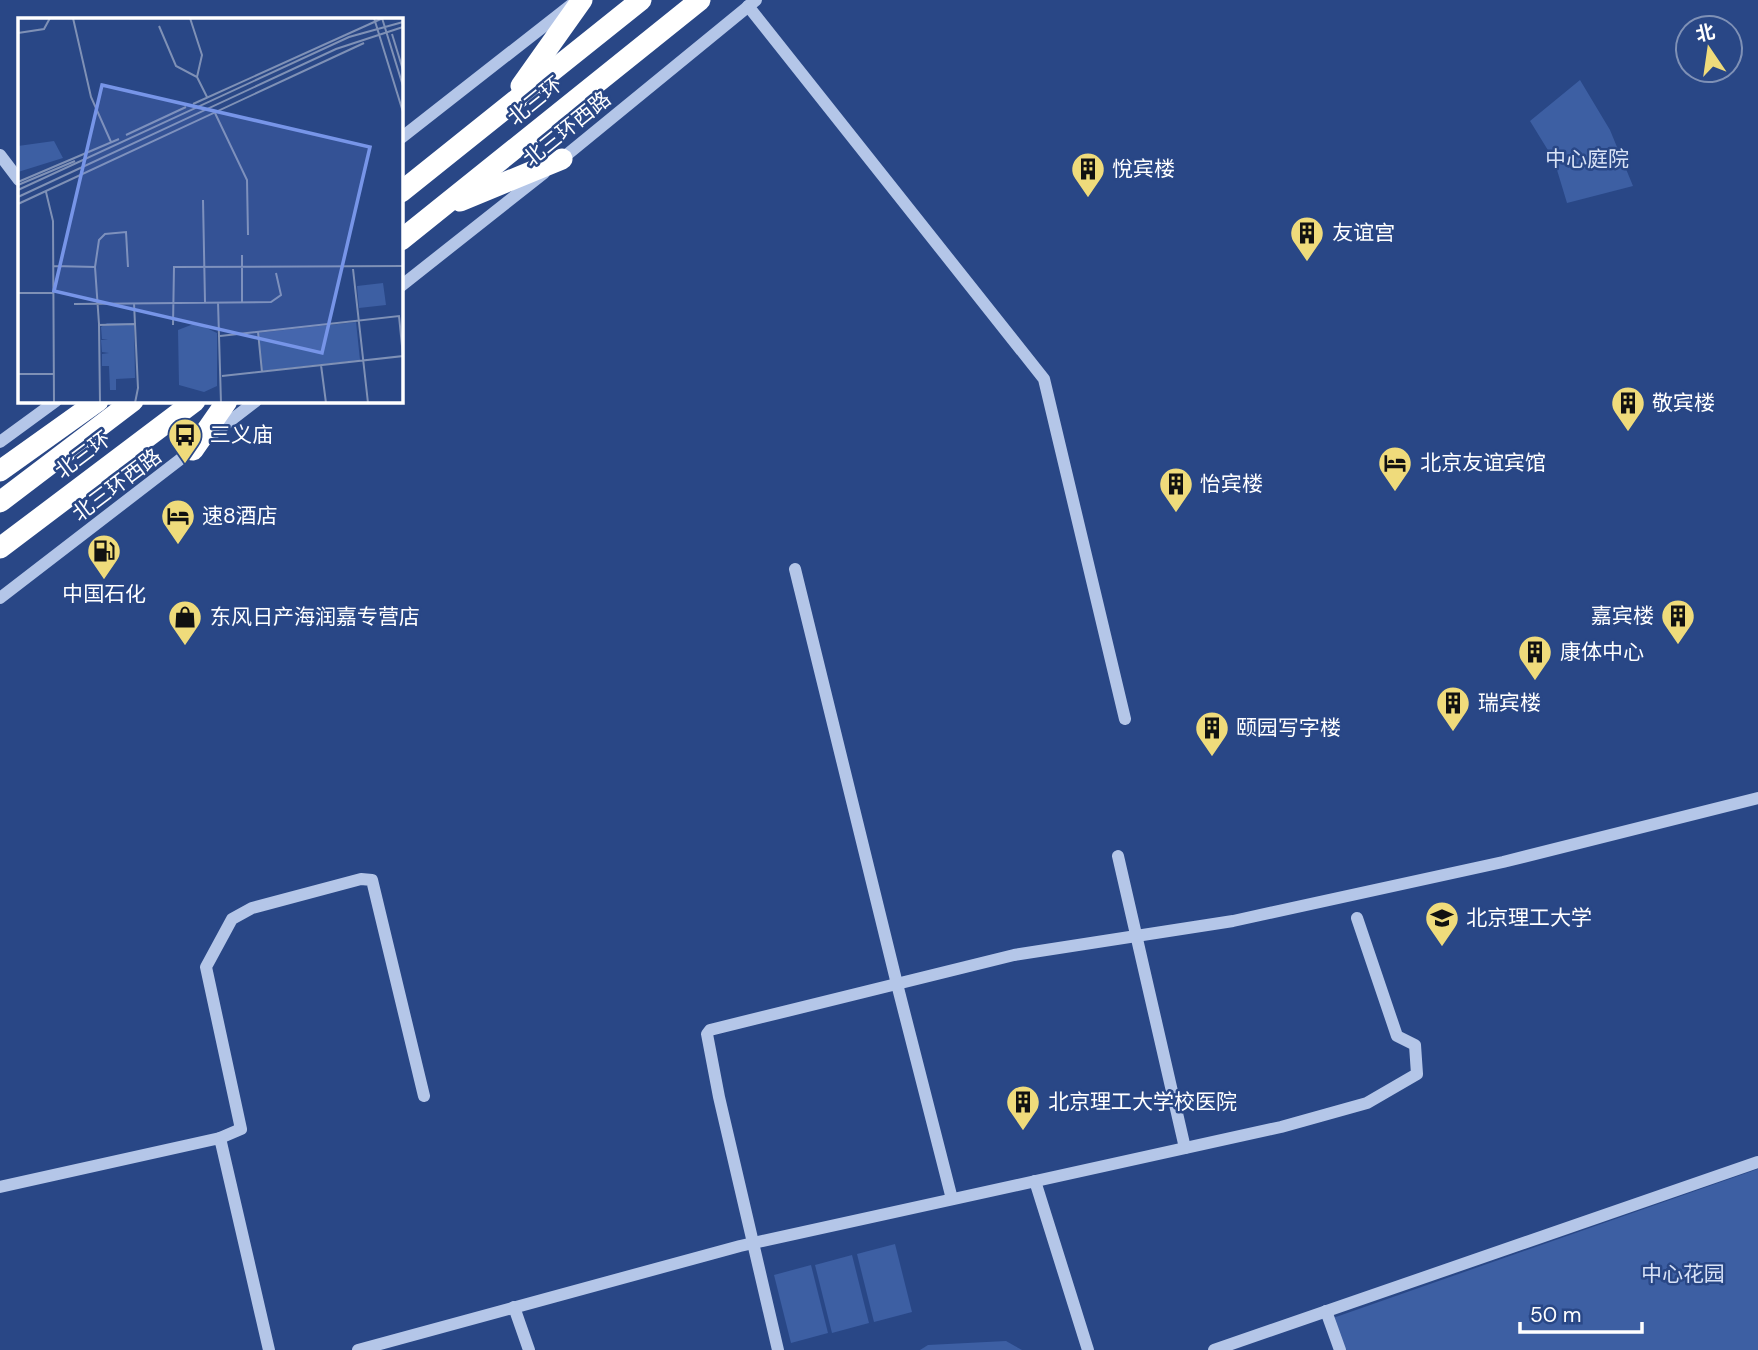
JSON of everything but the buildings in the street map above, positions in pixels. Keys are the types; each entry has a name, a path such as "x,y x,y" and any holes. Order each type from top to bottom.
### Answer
{"highway":[{"path":"505,108 582,0"},
{"name":"北三环","path":"402,191 641,0"},
{"name":"北三环","path":"402,239 700,0"},
{"path":"439,210 562,159"},
{"path":"0,471 97,402"},
{"name":"北三环","path":"0,502 132,402"},
{"name":"北三环","path":"0,548 194,402"},
{"path":"193,450 226,402"}],"street":[{"path":"402,137 577,0"},
{"path":"752,3 1044,379 1125,719"},
{"name":"北三环西路","path":"402,285 562,159 752,3"},
{"path":"0,155 18,179"},
{"path":"0,442 55,402"},
{"name":"北三环西路","path":"0,598 255,402"},
{"path":"795,569 952,1199"},
{"path":"778,1350 719,1097 708,1034 710,1030 1014,955 1233,922 1449,874 1758,798"},
{"path":"1118,856 1185,1148"},
{"path":"0,1187 220,1138 242,1129 206,967 232,919 253,908 361,879 372,880 424,1096"},
{"path":"358,1350 753,1242 1281,1127 1367,1103 1416,1074 1415,1045 1397,1036 1357,918"},
{"path":"220,1138 269,1350"},
{"path":"1214,1350 1758,1162"},
{"path":"1035,1181 1088,1350"},
{"path":"514,1307 529,1350"},
{"path":"1326,1311 1340,1350"}],"green space":[{"name":"中心庭院","path":"1580,80 1610,130 1633,186 1567,203 1554,160 1530,121"},
{"name":"中心花园","path":"1758,1169 1758,1350 1344,1350 1333,1318"},
{"path":"895,1244 912,1312 874,1322 857,1254"},
{"path":"852,1255 869,1323 832,1333 815,1265"},
{"path":"811,1265 828,1333 791,1343 774,1275"},
{"path":"1006,1341 1022,1350 920,1350 928,1345"}],"place":[{"name":"悅宾楼","path":"1088,199"},
{"name":"友谊宫","path":"1307,263"},
{"name":"敬宾楼","path":"1628,433"},
{"name":"三义庙","path":"185,465"},
{"name":"北京友谊宾馆","path":"1395,493"},
{"name":"怡宾楼","path":"1176,514"},
{"name":"速8酒店","path":"178,546"},
{"name":"中国石化","path":"104,581"},
{"name":"嘉宾楼","path":"1678,646"},
{"name":"东风日产海润嘉专营店","path":"185,647"},
{"name":"康体中心","path":"1535,682"},
{"name":"瑞宾楼","path":"1453,733"},
{"name":"颐园写字楼","path":"1212,758"},
{"name":"北京理工大学","path":"1442,948"},
{"name":"北京理工大学校医院","path":"1023,1132"}]}
